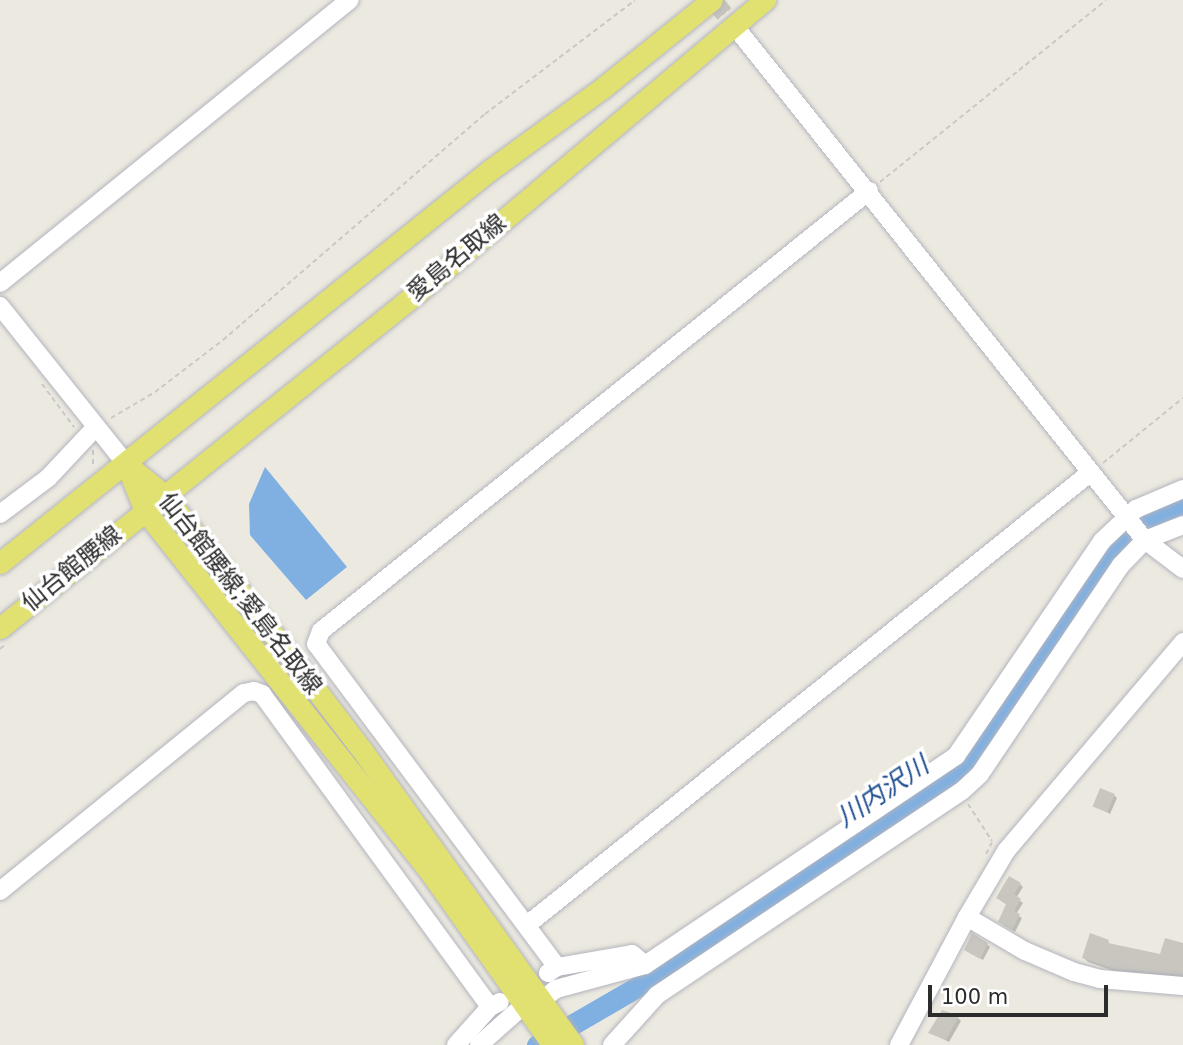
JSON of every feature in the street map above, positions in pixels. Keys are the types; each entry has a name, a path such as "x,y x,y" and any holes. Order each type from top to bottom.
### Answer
{"main road":[{"name":"愛島名取線","path":"126,464 479,178 605,86 712,0"},
{"name":"愛島名取線","path":"145,510 418,292 765,0"},
{"name":"仙台館腰線;愛島名取線","path":"126,464 164,495 354,740 537,1008 553,1045"},
{"name":"仙台館腰線;愛島名取線","path":"126,464 145,510 537,1008 573,1045"},
{"name":"仙台館腰線","path":"0,562 126,464"},
{"name":"仙台館腰線","path":"0,628 145,510"}],"street":[{"path":"0,283 350,0"},
{"path":"741,34 1137,528 1183,569"},
{"path":"645,965 632,954 553,970 527,925 316,645 321,631 869,191"},
{"path":"0,306 90,433 126,464"},
{"path":"0,514 48,478 90,433"},
{"path":"527,925 1091,472"},
{"path":"612,1045 657,995 963,790 980,774 1121,565 1137,528 1183,489"},
{"path":"479,1045 537,1008 556,989 645,965 956,756 1102,541 1137,528 1183,525"},
{"path":"899,1045 967,917 1006,851 1183,642"},
{"path":"0,891 244,694 254,691 262,694 495,1004 456,1045"},
{"path":"967,917 1025,951 1074,972 1100,979 1183,986"}],"path":[{"path":"90,433 155,392 223,340 485,114 635,0"},
{"path":"869,191 1106,0"},
{"path":"36,376 90,433 95,453 93,466"},
{"path":"1091,472 1183,398"},
{"path":"963,790 992,842 1006,851"}],"water":[{"path":"265,467 347,567 306,600 250,535 249,504"}],"building":[{"path":"1100,788 1115,794 1107,813 1093,807"},
{"path":"1009,876 1021,883 1014,894 1021,899 1014,911 1020,914 1012,930 998,922 1006,904 996,898"},
{"path":"972,933 988,943 980,959 964,950"},
{"path":"1090,933 1109,940 1108,943 1160,954 1165,938 1183,943 1183,975 1114,969 1082,958"},
{"path":"942,1010 959,1016 946,1040 928,1033"}],"waterway":[{"name":"川内沢川","path":"537,1045 661,973 956,777 1126,533 1183,506"}],"tunnel":[{"path":"713,0 741,34"}]}
